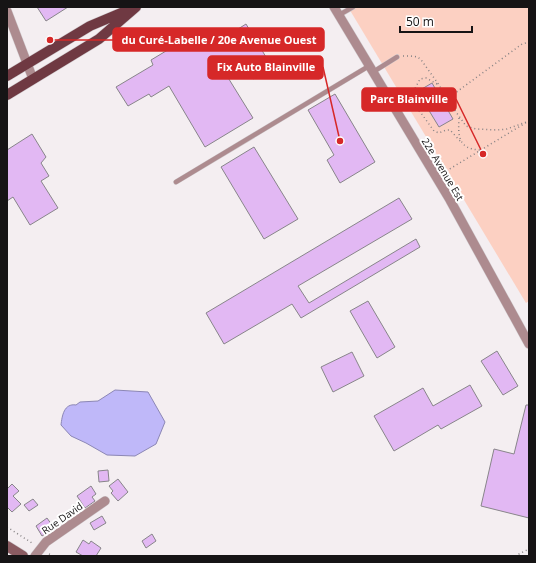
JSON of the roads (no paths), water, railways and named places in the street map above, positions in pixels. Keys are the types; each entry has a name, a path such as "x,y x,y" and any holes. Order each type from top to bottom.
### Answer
{"main road":[{"path":"7,76 90,26 136,7"},
{"path":"7,95 99,39 136,7"}],"street":[{"path":"7,11 33,79"},
{"name":"22e Avenue Est","path":"336,11 436,178 529,344"},
{"name":"Rue David","path":"35,556 46,542 105,501"},
{"path":"7,546 23,556"}],"lane":[{"path":"336,11 353,7"},
{"path":"176,182 371,69 397,57"}],"place":[{"name":"du Curé-Labelle / 20e Avenue Ouest","path":"50,40"},
{"name":"Fix Auto Blainville","path":"340,141"},
{"name":"Parc Blainville","path":"483,154"}]}
